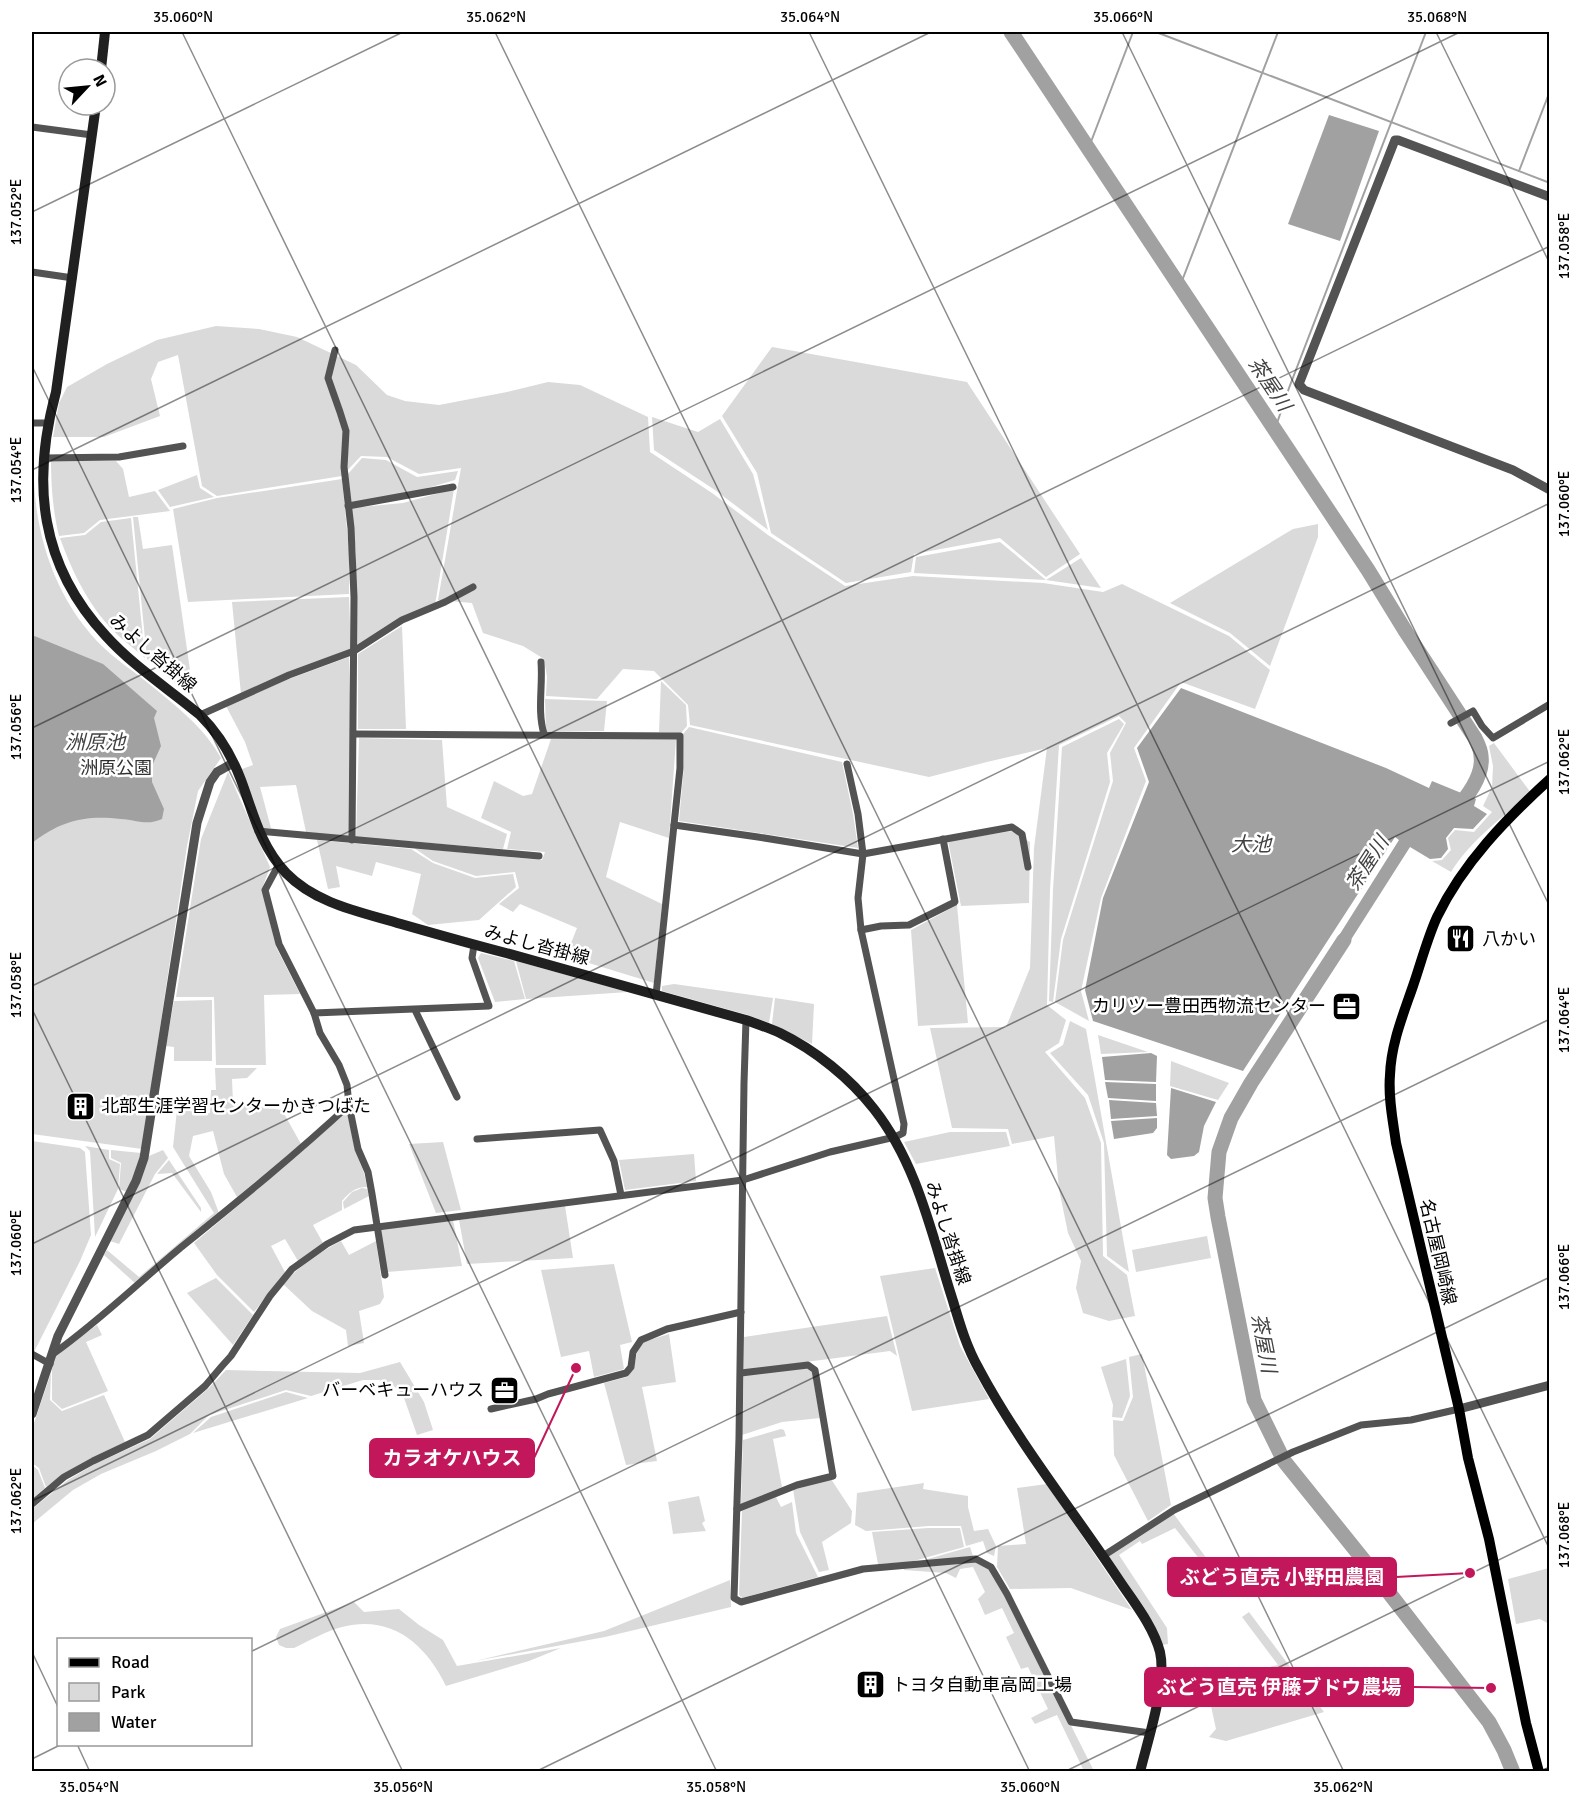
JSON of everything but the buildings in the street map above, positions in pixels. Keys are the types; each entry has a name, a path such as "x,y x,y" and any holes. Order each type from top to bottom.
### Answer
{"main road":[{"path":"102,57 105,32"},
{"name":"みよし沓掛線","path":"94,117 73,278 56,392 47,423 44,458 43,502 47,523 59,564 76,597 106,637 200,716 220,738 241,779 265,845 279,864 302,887 352,909 746,1020 780,1033 816,1054 851,1084 873,1108 894,1137 917,1186 964,1336 977,1366 999,1406 1103,1556 1155,1638 1160,1651 1162,1667 1160,1690 1140,1772"},
{"name":"名古屋岡崎線","path":"1539,1772 1526,1723 1494,1560 1468,1458 1459,1409 1396,1143 1390,1092 1395,1039 1427,942 1438,916 1451,892 1483,846 1521,804 1550,779"}],"street":[{"path":"32,127 92,135"},
{"path":"1550,197 1398,140 1394,141 1299,384 1304,390 1513,470 1550,490"},
{"path":"32,272 73,278"},
{"path":"335,350 328,378 346,431 344,454 352,552 354,651 352,840"},
{"path":"32,423 47,423"},
{"path":"44,458 119,457 183,446"},
{"path":"348,506 453,487"},
{"path":"200,716 289,675 354,651 402,620 445,602 473,587"},
{"path":"541,662 541,724 544,734"},
{"path":"1451,723 1473,711 1492,738 1550,704"},
{"path":"354,734 680,736 680,768 656,995"},
{"path":"32,1414 58,1336 136,1181 144,1158 197,823 210,782 217,772 233,763"},
{"path":"32,1504 64,1477 148,1435 205,1386 231,1356 270,1296 292,1269 327,1244 354,1230 743,1180 830,1152 903,1133 903,1124 861,930 858,898 863,854 858,814 847,764"},
{"path":"674,825 863,854 1012,827 1022,834 1028,867"},
{"path":"258,831 539,856"},
{"path":"861,930 881,926 909,925 955,902 943,839"},
{"path":"279,864 265,890 279,944 347,1085 358,1149 368,1173 385,1275"},
{"path":"314,1013 489,1006 472,958 474,945"},
{"path":"415,1010 457,1097"},
{"path":"746,1020 741,1373 734,1598 741,1602 863,1569 976,1559 991,1567 1007,1594 1071,1722 1150,1733"},
{"path":"51,1359 177,1251 304,1147 349,1105"},
{"path":"477,1139 600,1130 614,1161 621,1195"},
{"path":"491,1409 536,1399 626,1373 631,1367 633,1352 641,1340 667,1329 741,1312"},
{"path":"32,1354 51,1359"},
{"path":"737,1509 797,1485 834,1476 815,1370 808,1365 741,1373"},
{"path":"1103,1556 1174,1510 1293,1452 1361,1425 1411,1420 1550,1384"}],"green space":[{"path":"216,326 259,329 297,337 356,365 387,395 405,401 439,405 548,382 580,385 648,417 650,452 845,586 913,576 1043,583 1103,592 1122,584 1229,636 1270,670 1255,709 1181,682 1134,748 1146,781 1101,898 1081,991 1089,1021 1055,1002 1063,940 1113,781 1110,753 1126,723 1119,716 1059,745 1050,890 1047,1005 1066,1020 1059,1043 1045,1052 1085,1098 1101,1143 1103,1256 1127,1275 1135,1316 1109,1321 1083,1313 1076,1288 1081,1261 1068,1233 1059,1189 1054,1136 1012,1144 1008,1129 952,1128 930,1028 1006,1027 1030,968 1034,848 1047,748 929,777 690,725 688,705 654,671 623,669 597,699 546,696 547,677 544,659 523,646 483,633 472,603 438,600 461,468 419,474 387,457 361,456 342,476 217,496 202,486 178,355 158,362 151,379 160,416 104,437 53,437 59,403 67,387 107,364 157,340"},
{"path":"772,347 967,382 1080,554 1046,577 1000,538 914,554 911,572 846,583 771,533 757,473 722,416"},
{"path":"652,417 698,432 720,419 753,474 768,530 715,490 654,450"},
{"path":"362,458 386,460 417,477 458,471 455,480 414,492 351,502 348,474"},
{"path":"51,461 116,461 123,469 129,497 155,491 170,511 100,520 84,533 59,536 53,499"},
{"path":"197,475 200,488 214,497 170,507 158,490"},
{"path":"342,479 349,550 349,594 188,602 173,509 217,498"},
{"name":"洲原公園","path":"32,482 34,482 40,528 53,572 74,612 104,648 188,717 206,736 221,758 198,791 187,846 142,1149 32,1134"},
{"path":"454,489 435,605 356,647 356,552 351,508 403,503"},
{"path":"133,517 138,517 143,549 172,545 193,691 188,694 147,659"},
{"path":"131,518 145,658 100,616 77,578 60,538 85,535 101,522"},
{"path":"1318,524 1318,537 1270,666 1230,633 1170,603 1293,529"},
{"path":"1000,542 1046,580 914,573 916,557"},
{"path":"1081,558 1101,588 1046,580"},
{"path":"349,597 351,650 241,694 232,602"},
{"path":"402,626 406,729 358,729 358,654"},
{"path":"349,657 351,734 349,837 306,832 296,785 260,787 271,828 262,828 242,769 253,765 245,742 226,706"},
{"path":"661,681 686,705 687,726 681,733 659,732"},
{"path":"545,699 607,701 604,731 546,731"},
{"path":"1119,719 1124,724 1107,753 1110,782 1061,939 1053,1002 1049,1001 1062,747"},
{"path":"689,727 842,762 858,848 679,821 684,766 683,734"},
{"path":"359,738 442,740 447,807 507,834 503,849 356,837"},
{"path":"551,739 676,739 669,838 620,822 606,877 662,904 654,983 566,956 577,928 520,904 513,912 499,904 519,888 515,872 476,876 433,861 414,848 542,860 545,852 507,849 511,832 481,818 494,781 523,796 532,794"},
{"path":"1494,743 1531,793 1478,839 1451,872 1432,861 1442,860 1451,850 1448,838 1455,830 1474,832 1492,812 1483,806 1492,787 1493,766 1489,746"},
{"path":"228,772 270,867 262,889 276,947 300,994 264,995 266,1065 216,1065 214,997 176,997 201,839"},
{"path":"1012,831 1030,842 1029,903 961,906 948,841"},
{"path":"317,840 411,849 433,863 475,878 513,874 516,887 479,920 428,925 412,914 421,874 376,862 372,876 336,866 340,887 328,889"},
{"path":"957,905 968,1023 918,1026 911,930"},
{"path":"481,953 514,961 525,999 495,1002 478,958"},
{"path":"516,961 628,992 526,999"},
{"path":"674,984 773,998 769,1023 662,991 662,986"},
{"path":"775,998 814,1004 812,1044 772,1024"},
{"path":"212,1000 212,1061 174,1061 174,1047 166,1046 174,1001"},
{"path":"1070,1021 1086,1029 1129,1272 1107,1256 1104,1143 1088,1095 1050,1053 1063,1045"},
{"path":"1098,1035 1148,1052 1101,1054"},
{"path":"1171,1061 1229,1083 1218,1100 1170,1086"},
{"path":"215,1068 257,1068 247,1078 232,1079 233,1103 282,1110 301,1144 237,1197 224,1174 213,1131 193,1136 189,1156 211,1192 219,1213 136,1284 104,1255 107,1250 139,1277 214,1213 173,1147 177,1110 210,1113 211,1090 216,1090"},
{"path":"347,1111 355,1150 367,1187 359,1188 347,1195 342,1201 342,1210 313,1225 323,1243 298,1261 285,1239 271,1246 285,1272 254,1312 217,1275 194,1243"},
{"path":"950,1132 1006,1132 1010,1146 916,1164 904,1142"},
{"path":"32,1141 80,1148 85,1152 91,1235 34,1352 32,1350"},
{"path":"443,1142 461,1210 436,1213 409,1144"},
{"path":"85,1146 109,1150 109,1159 120,1164 118,1189 95,1237 90,1151"},
{"path":"111,1150 141,1153 127,1192 119,1189 121,1163 111,1158"},
{"path":"163,1150 168,1158 155,1174 119,1244 110,1241 149,1156"},
{"path":"694,1154 696,1181 625,1190 619,1160"},
{"path":"169,1160 201,1208 201,1212 172,1173 157,1174"},
{"path":"362,1188 367,1189 369,1196 344,1209 343,1202 352,1192"},
{"path":"565,1206 573,1258 467,1264 459,1220"},
{"path":"453,1220 462,1266 387,1272 380,1228"},
{"path":"1207,1236 1211,1258 1136,1272 1132,1250"},
{"path":"341,1241 349,1255 376,1241 384,1297 380,1304 359,1311 364,1343 348,1346 346,1330 312,1311 283,1284 310,1260"},
{"path":"614,1264 632,1342 620,1345 624,1369 594,1377 589,1351 561,1357 541,1270"},
{"path":"935,1268 960,1346 989,1399 912,1411 880,1276"},
{"path":"216,1278 253,1315 233,1345 187,1293"},
{"path":"887,1316 897,1356 890,1351 744,1370 744,1337"},
{"path":"97,1325 102,1335 86,1342 108,1391 62,1409 52,1400 52,1369 55,1355"},
{"path":"669,1334 676,1382 642,1387 657,1461 626,1465 604,1383 627,1377 634,1368 637,1353 643,1342"},
{"path":"1142,1354 1171,1505 1148,1521 1114,1455 1113,1420 1123,1421 1133,1397 1129,1357"},
{"path":"1126,1359 1130,1396 1122,1418 1112,1417 1113,1405 1101,1367"},
{"path":"400,1362 424,1402 433,1430 417,1435 403,1395 392,1384 379,1380 363,1380 311,1396 286,1390 209,1415 190,1434 101,1474 73,1490 32,1524 32,1509 68,1480 95,1464 150,1439 209,1388 226,1370 360,1373"},
{"path":"807,1368 812,1372 820,1418 782,1422 742,1435 744,1375"},
{"path":"51,1373 50,1400 62,1411 104,1395 125,1442 74,1468 46,1487 39,1468 32,1463 32,1429"},
{"path":"286,1392 308,1398 193,1433 211,1417"},
{"path":"784,1430 786,1436 773,1439 782,1487 741,1504 743,1440"},
{"path":"32,1465 38,1470 45,1488 32,1499"},
{"path":"831,1479 852,1511 851,1523 822,1542 829,1570 819,1572 800,1532 793,1489"},
{"path":"924,1483 923,1489 968,1496 968,1507 974,1531 988,1529 996,1546 994,1556 987,1553 983,1541 966,1546 961,1526 866,1531 855,1525 857,1493"},
{"path":"1047,1484 1132,1610 1071,1588 1010,1589 997,1567 998,1546 1026,1544 1017,1488"},
{"path":"699,1496 705,1521 702,1523 706,1531 673,1534 668,1502"},
{"path":"776,1497 781,1507 792,1502 796,1533 818,1577 742,1598 739,1595 742,1511"},
{"path":"1173,1513 1233,1594 1229,1597 1175,1528 1142,1544 1140,1541 1119,1555 1167,1628 1168,1644 1162,1645 1108,1556"},
{"path":"960,1528 964,1547 910,1562 878,1564 872,1532"},
{"path":"970,1547 973,1556 917,1562"},
{"path":"975,1561 990,1569 1005,1595 1094,1771 1084,1771 1057,1715 1035,1724 1031,1718 1048,1709 1028,1667 1021,1669 1006,1637 1014,1633 1002,1608 985,1615 978,1599 985,1592 973,1567 960,1569 956,1578 946,1573 904,1570 904,1568"},
{"path":"1549,1568 1549,1624 1540,1619 1516,1624 1508,1579"},
{"path":"730,1580 731,1607 605,1637 475,1661 604,1631"},
{"path":"354,1602 364,1612 399,1609 443,1640 457,1666 561,1648 529,1661 446,1686 438,1671 417,1645 391,1629 376,1625 360,1624 342,1627 294,1648 279,1645 276,1637 280,1629"},
{"path":"1249,1612 1324,1712 1226,1741 1209,1737 1216,1729 1209,1697 1217,1679 1278,1665 1242,1617"}],"water":[{"path":"1329,115 1379,131 1340,241 1288,224"},
{"name":"洲原池","path":"32,635 103,664 157,711 154,718 161,746 152,766 152,782 164,809 162,819 147,822 108,818 84,819 53,829 32,843"},
{"name":"大池","path":"1181,688 1386,768 1429,788 1432,781 1476,799 1474,806 1487,814 1473,829 1454,828 1446,838 1448,849 1441,858 1430,859 1410,847 1338,960 1328,953 1399,840 1395,837 1243,1071 1093,1021 1085,990 1103,898 1149,782 1137,748"},
{"path":"1151,1053 1157,1056 1156,1082 1105,1080 1102,1057"},
{"path":"1105,1082 1156,1084 1156,1101 1108,1098"},
{"path":"1171,1088 1216,1102 1204,1126 1199,1152 1194,1156 1171,1159 1167,1155"},
{"path":"1109,1100 1156,1103 1157,1116 1111,1119"},
{"path":"1157,1118 1157,1128 1153,1133 1114,1139 1111,1121"}],"waterway":[{"name":"茶屋川","path":"1011,32 1368,570 1475,738 1481,754 1480,771 1473,786 1454,812"},
{"path":"1089,147 1133,32"},
{"path":"1156,32 1550,183"},
{"path":"1180,286 1278,32"},
{"path":"1275,429 1426,32"},
{"path":"1519,171 1550,91"},
{"name":"茶屋川","path":"1344,940 1251,1083 1231,1118 1219,1152 1215,1198 1254,1400 1284,1461 1489,1722 1513,1772"}],"place":[{"name":"八かい","path":"1461,939"},
{"name":"カリツー豊田西物流センター","path":"1347,1006"},
{"name":"北部生涯学習センターかきつばた","path":"80,1106"},
{"name":"カラオケハウス","path":"576,1368"},
{"name":"バーベキューハウス","path":"505,1390"},
{"name":"ぶどう直売 小野田農園","path":"1470,1573"},
{"name":"トヨタ自動車高岡工場","path":"871,1685"},
{"name":"ぶどう直売 伊藤ブドウ農場","path":"1491,1688"}]}
